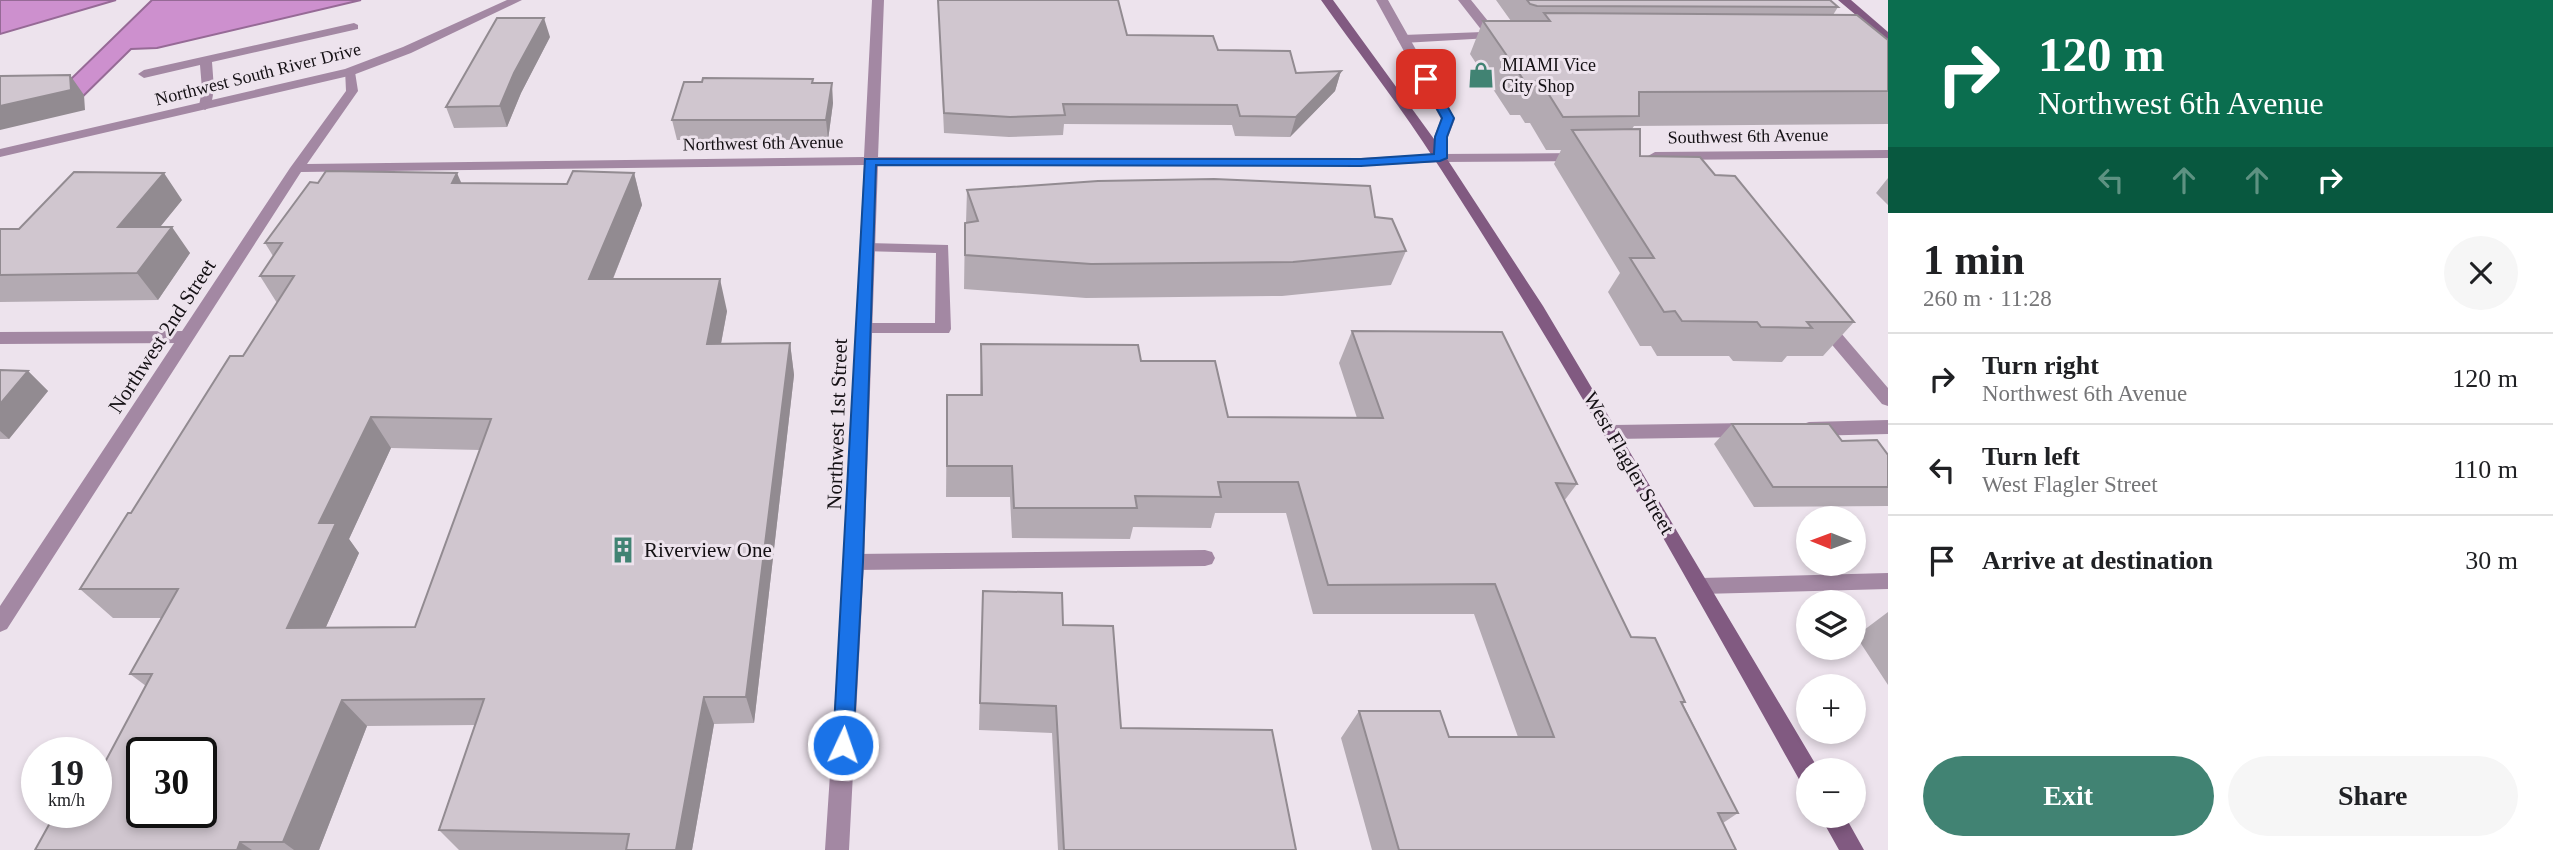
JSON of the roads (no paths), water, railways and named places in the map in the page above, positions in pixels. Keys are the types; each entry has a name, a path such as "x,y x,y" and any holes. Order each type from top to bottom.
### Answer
{"main road":[{"name":"West Flagler Street","path":"1327,0 1440,158 1613,432 1799,758"},
{"path":"1843,0 1884,40"},
{"path":"1839,828 1852,850"}],"street":[{"name":"Northwest South River Drive","path":"0,153 349,72 407,50 516,0"},
{"name":"Northwest 1st Street","path":"837,850 854,562 878,0"},
{"path":"1382,0 1448,118 1441,137 1440,158 1596,157"},
{"path":"1403,39 1477,38 1496,33 1464,0"},
{"path":"144,74 354,27"},
{"path":"205,106 206,60"},
{"name":"Northwest 2nd Street","path":"0,622 297,168 352,91 349,72"},
{"name":"Southwest 6th Avenue","path":"1638,157 1888,154"},
{"path":"1680,156 1697,177"},
{"name":"Northwest 6th Avenue","path":"297,168 870,161 1361,162 1440,158"},
{"path":"863,329 943,330 943,248 867,248"},
{"path":"1809,306 1888,400"},
{"path":"0,338 186,337"},
{"path":"1795,429 1888,428"},
{"path":"1613,432 1769,429"},
{"path":"854,562 1205,558"},
{"path":"1700,586 1888,581"}],"place":[{"name":"MIAMI Vice City Shop","path":"1481,75"},
{"name":"Riverview One","path":"623,550"}]}
